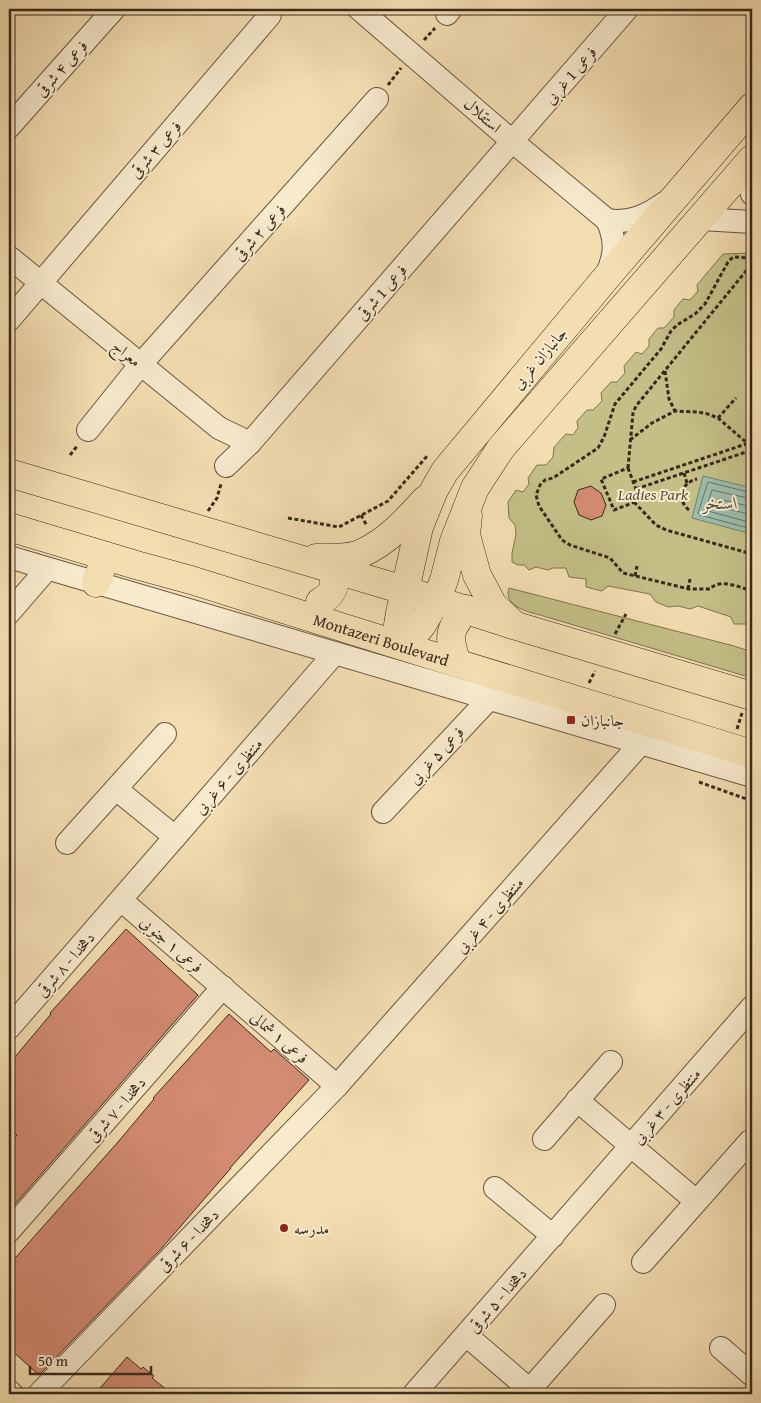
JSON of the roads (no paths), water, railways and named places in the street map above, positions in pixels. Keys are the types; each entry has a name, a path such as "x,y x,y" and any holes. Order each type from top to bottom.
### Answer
{"main road":[{"name":"جانبازان غربی","path":"406,635 404,590 419,527 434,490 445,471 604,279 752,107"},
{"name":"جانبازان غربی","path":"406,635 436,600 444,580 454,542 472,497 501,448 701,218 749,174"},
{"path":"9,473 752,696"},
{"path":"296,559 341,558 362,553 382,541 408,519 434,490"},
{"path":"419,527 423,536 430,539 438,537 472,497"},
{"path":"472,497 466,535 477,575 493,605 513,624"},
{"name":"Montazeri Boulevard","path":"9,527 191,580 406,635 457,663 752,754"},
{"path":"96,583 106,556"},
{"path":"320,602 329,596 332,590 335,580 331,569"},
{"path":"191,580 243,579 320,602 406,635"},
{"path":"457,663 450,641 455,622 466,609"}],"street":[{"name":"فرعی ۴ شرقی","path":"9,127 114,9"},
{"name":"استقلال","path":"359,9 512,141 608,220"},
{"name":"فرعی 1 غربی","path":"512,141 627,9"},
{"name":"فرعی ۳ شرقی","path":"9,320 270,15"},
{"name":"فرعی ۲ شرقی","path":"88,430 141,364 377,99"},
{"name":"فرعی 1 شرقی","path":"226,466 250,443 512,141"},
{"path":"608,220 618,222 644,216 679,192"},
{"path":"701,218 752,222"},
{"path":"604,279 613,261 614,248 612,230 608,220"},
{"name":"معراج","path":"9,258 219,428 250,443"},
{"name":"Montazeri Boulevard","path":"9,557 752,776"},
{"path":"9,613 47,568"},
{"name":"منتظری - ۶ غربی","path":"121,900 335,653"},
{"name":"فرعی ۵ غربی","path":"383,812 489,699"},
{"path":"67,843 165,734"},
{"name":"منتظری - ۴ غربی","path":"337,1086 641,743"},
{"path":"116,789 176,836"},
{"name":"فرعی ۱ جنوبی","path":"121,900 223,988"},
{"name":"دهخدا - ۸ شرقی","path":"9,1028 121,900"},
{"name":"فرعی ۱ شمالی","path":"223,988 337,1086"},
{"name":"دهخدا - ۷ شرقی","path":"9,1231 223,988"},
{"name":"منتظری - ۳ غربی","path":"579,1205 752,1006"},
{"path":"544,1139 611,1062"},
{"name":"دهخدا - ۶ شرقی","path":"39,1394 337,1086"},
{"path":"578,1100 696,1201"},
{"path":"643,1262 750,1140"},
{"path":"495,1188 553,1236"},
{"name":"دهخدا - ۵ شرقی","path":"414,1394 579,1205"},
{"path":"466,1335 528,1392 604,1305"},
{"path":"721,1348 752,1375"},
{"path":"9,1391 12,1394"}],"water":[{"name":"استخر","path":"703,476 752,488 752,534 692,518"}],"place":[{"name":"جانبازان","path":"571,720"},
{"name":"مدرسه","path":"284,1228"}],"park label":[{"name":"Ladies Park","path":"653,494"}]}
